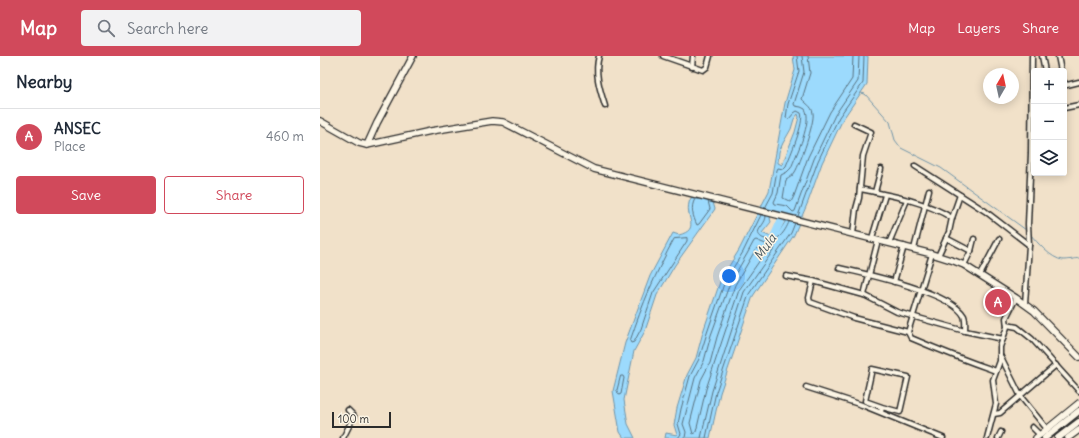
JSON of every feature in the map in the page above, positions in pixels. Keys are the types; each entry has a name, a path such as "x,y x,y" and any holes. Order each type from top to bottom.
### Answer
{"main road":[{"path":"1040,437 1079,411"},
{"path":"1058,438 1079,422"}],"street":[{"path":"367,145 377,123 413,56"},
{"path":"599,56 597,80 605,106"},
{"path":"663,56 692,68 703,70 707,67 710,56"},
{"path":"692,68 693,56"},
{"path":"1025,304 1030,245 1028,224 1032,146 1032,56"},
{"path":"1042,56 1044,68"},
{"path":"1058,56 1060,68"},
{"path":"1067,84 1079,82"},
{"path":"1067,107 1079,105"},
{"path":"320,120 359,143 367,145 431,131 498,121 507,124 583,165 594,169 932,254 964,265 1025,304 1043,319 1079,357"},
{"path":"853,234 860,189 863,156 871,132 854,124"},
{"path":"914,166 985,212 1030,245"},
{"path":"875,192 881,169"},
{"path":"860,189 907,200 952,218"},
{"path":"914,249 929,190"},
{"path":"872,238 885,195"},
{"path":"938,256 949,232 960,195"},
{"path":"889,243 907,200"},
{"path":"946,238 971,251"},
{"path":"964,265 971,251 974,239"},
{"path":"980,276 999,239"},
{"path":"864,295 878,240"},
{"path":"894,282 904,246"},
{"path":"932,254 908,332 911,338 961,359 996,371"},
{"path":"838,268 894,282 946,300 964,316 966,320 965,331"},
{"path":"786,276 813,281 864,295 896,312 1003,340"},
{"path":"813,281 809,298 810,302 854,318 908,332"},
{"path":"987,438 997,401 993,380 1000,361 1000,347 1008,325 1006,315 1016,298"},
{"path":"1008,325 1017,327 1032,339 1079,391"},
{"path":"1000,356 1021,397 1047,429"},
{"path":"994,414 1000,413 1021,397 1056,366"},
{"path":"872,369 908,377 900,412 882,407 865,401 872,369"},
{"path":"806,387 881,412 943,438"},
{"path":"1032,427 1040,437 1047,429 1079,403"},
{"path":"881,412 882,407"},
{"path":"343,438 354,416 348,410"},
{"path":"1071,437 1079,430"},
{"path":"998,438 1001,432"}],"water":[{"path":"793,56 868,56 867,84 843,119 822,163 794,235 753,296 720,393 710,438 665,438 666,433 677,435 674,425 677,408 687,375 696,358 721,279 739,250 769,191 785,103 795,70","holes":["798,114 799,117 795,132 782,165 778,163 779,152 791,129 794,119","774,213 783,215 785,222 778,233 771,237 762,233 771,222 770,218"]},
{"path":"694,195 712,199 715,209 675,265 657,295 645,331 634,351 624,400 628,424 635,438 624,438 620,432 613,391 625,343 650,276 673,233 679,235 686,233 691,226 688,208 689,202"}],"waterway":[{"path":"861,93 865,94 890,122 895,140 901,148 941,168 1026,230"},
{"name":"Mula","path":"769,243 773,238 785,211"},
{"path":"1030,234 1045,250 1058,259 1065,260 1079,258"}],"place":[{"name":"ANSEC","path":"998,302"}]}
